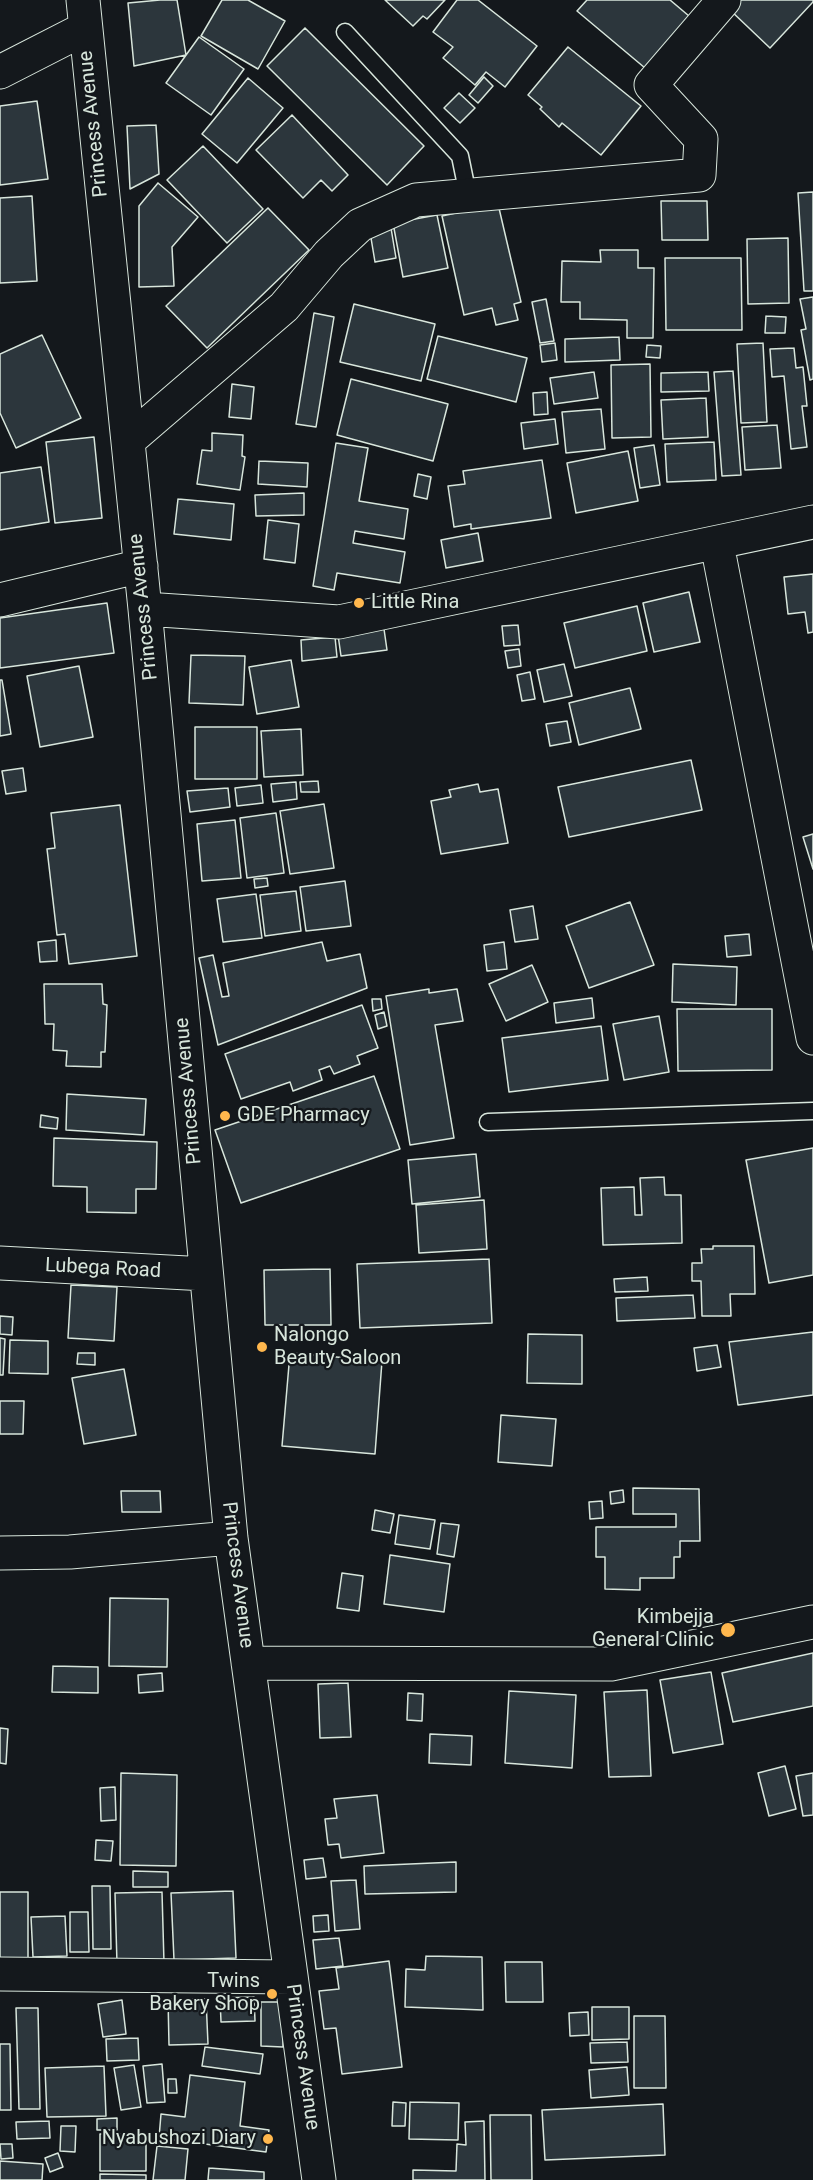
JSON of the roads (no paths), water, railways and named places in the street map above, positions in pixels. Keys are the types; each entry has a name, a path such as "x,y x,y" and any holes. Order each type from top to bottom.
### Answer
{"street":[{"path":"128,441 284,307 329,254 360,225 416,200 699,175 701,139 651,85 724,0"},
{"path":"0,72 83,14"},
{"name":"Princess Avenue","path":"83,14 141,566 231,1538 319,2180"},
{"path":"145,609 339,622 813,522"},
{"path":"717,544 813,1038"},
{"path":"0,600 141,566"},
{"name":"Lubega Road","path":"0,1263 206,1274"},
{"path":"0,1553 70,1552 231,1538"},
{"path":"248,1663 611,1664 813,1622"},
{"path":"0,1974 291,1977"}],"lane":[{"path":"345,32 460,156 468,195"},
{"path":"488,1122 813,1111"}],"place":[{"name":"Little Rina","path":"359,603"},
{"name":"GDE Pharmacy","path":"225,1116"},
{"name":"Nalongo Beauty Saloon","path":"262,1347"},
{"name":"Kimbejja General Clinic","path":"728,1630"},
{"name":"Twins Bakery Shop","path":"272,1994"},
{"name":"Nyabushozi Diary","path":"268,2139"}]}
